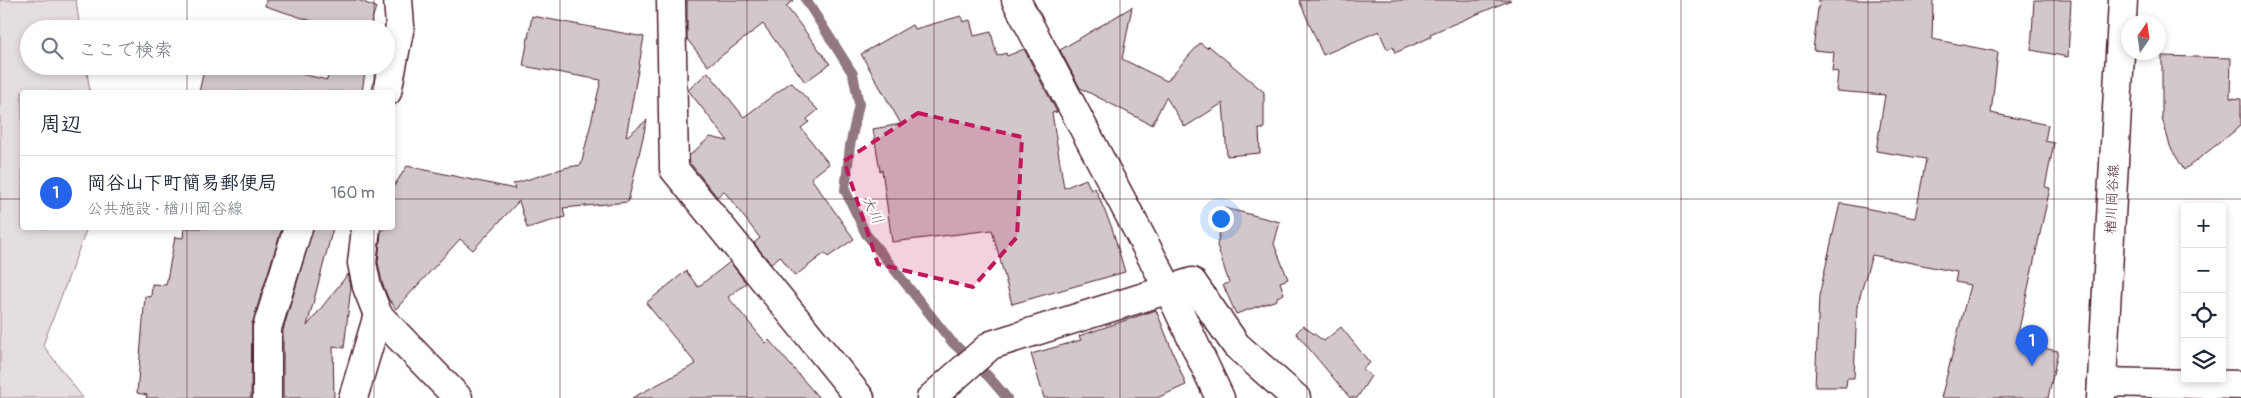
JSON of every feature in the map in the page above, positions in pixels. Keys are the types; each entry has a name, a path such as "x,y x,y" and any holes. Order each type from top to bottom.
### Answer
{"street":[{"path":"395,51 400,26 398,0"},
{"path":"672,0 674,169 860,398"},
{"path":"1016,0 1168,288 1220,398"},
{"name":"楢川岡谷線","path":"2101,390 2123,0"},
{"path":"387,90 390,75"},
{"path":"267,398 267,328 297,230"},
{"path":"366,230 362,263 367,287 378,314 458,398"},
{"path":"931,398 991,345 1192,282 1236,345 1296,398"},
{"path":"353,398 378,314"},
{"path":"2101,390 2241,385"}],"highlighted area":[{"path":"918,113 1022,137 1017,237 973,287 878,264 844,161"}],"shaded area":[{"path":"0,0 76,0 79,20 20,20 20,75 87,75 90,90 20,90 20,230 86,230 43,345 83,398 0,398"}],"building":[{"path":"266,0 358,0 376,7 372,20 309,20 265,6"},
{"path":"687,0 794,0 786,6 830,64 805,82 763,24 708,66 687,39"},
{"path":"1299,0 1511,0 1430,34 1431,37 1395,53 1393,47 1387,49 1379,31 1323,55"},
{"path":"1819,0 1933,0 1932,39 1998,52 1991,113 2048,125 2045,141 2054,143 2045,187 2050,188 2016,343 2058,351 2048,398 1941,398 1970,285 1955,282 1957,272 1872,255 1857,306 1854,378 1847,378 1846,387 1815,387 1819,296 1840,203 1915,218 1926,159 1876,151 1885,95 1836,91 1838,72 1832,71 1834,52 1813,50"},
{"path":"2034,0 2071,0 2068,57 2031,50"},
{"path":"1132,7 1122,59 1167,81 1200,43 1207,48 1209,46 1264,92 1264,129 1259,129 1260,153 1227,156 1223,103 1185,127 1166,97 1152,125 1080,88 1060,50"},
{"path":"532,16 644,37 626,137 647,120 628,202 563,208 565,217 527,228 519,201 473,250 460,239 396,309 388,298 382,283 378,262 381,232 383,230 395,230 395,184 407,166 515,189 513,184 568,167 581,165 601,80 523,66"},
{"path":"961,16 963,22 970,20 974,36 991,32 997,56 1006,53 1007,56 1024,49 1057,112 1052,113 1064,188 1086,179 1091,190 1095,188 1112,228 1125,272 1012,304 992,230 892,242 882,170 880,171 873,129 901,124 861,54 912,25 915,29"},
{"path":"2166,56 2231,58 2230,98 2241,99 2241,126 2184,170 2170,146 2162,118 2162,60 2166,60"},
{"path":"708,72 744,117 791,82 818,110 807,119 809,122 801,128 829,164 811,178 854,239 828,257 825,253 795,276 780,256 771,264 754,243 760,238 724,191 717,197 690,163 689,156 710,137 728,141 688,90"},
{"path":"203,75 306,75 327,80 328,75 365,75 362,90 199,90"},
{"path":"1225,208 1280,222 1274,244 1288,279 1280,282 1284,294 1277,297 1277,300 1236,314 1223,285 1229,283 1217,245"},
{"path":"184,230 281,230 252,324 251,398 146,398 147,395 137,393 145,296 151,297 152,284 166,285 175,237 183,238"},
{"path":"312,230 332,230 307,326 348,274 351,287 344,348 333,346 334,398 283,398 283,330"},
{"path":"730,262 746,283 728,297 766,343 769,340 819,398 632,398 696,364 646,303 686,271 698,287"},
{"path":"1156,310 1186,385 1157,398 1044,398 1031,354 1081,340 1079,336"},
{"path":"1303,326 1324,341 1341,327 1370,363 1362,369 1371,376 1357,398 1350,398 1296,333"}],"waterway":[{"name":"大川","path":"806,0 853,74 859,104 850,146 845,190 866,234 952,342 989,377 1007,398"}],"place":[{"name":"岡谷山下町簡易郵便局","path":"2032,366"}]}
